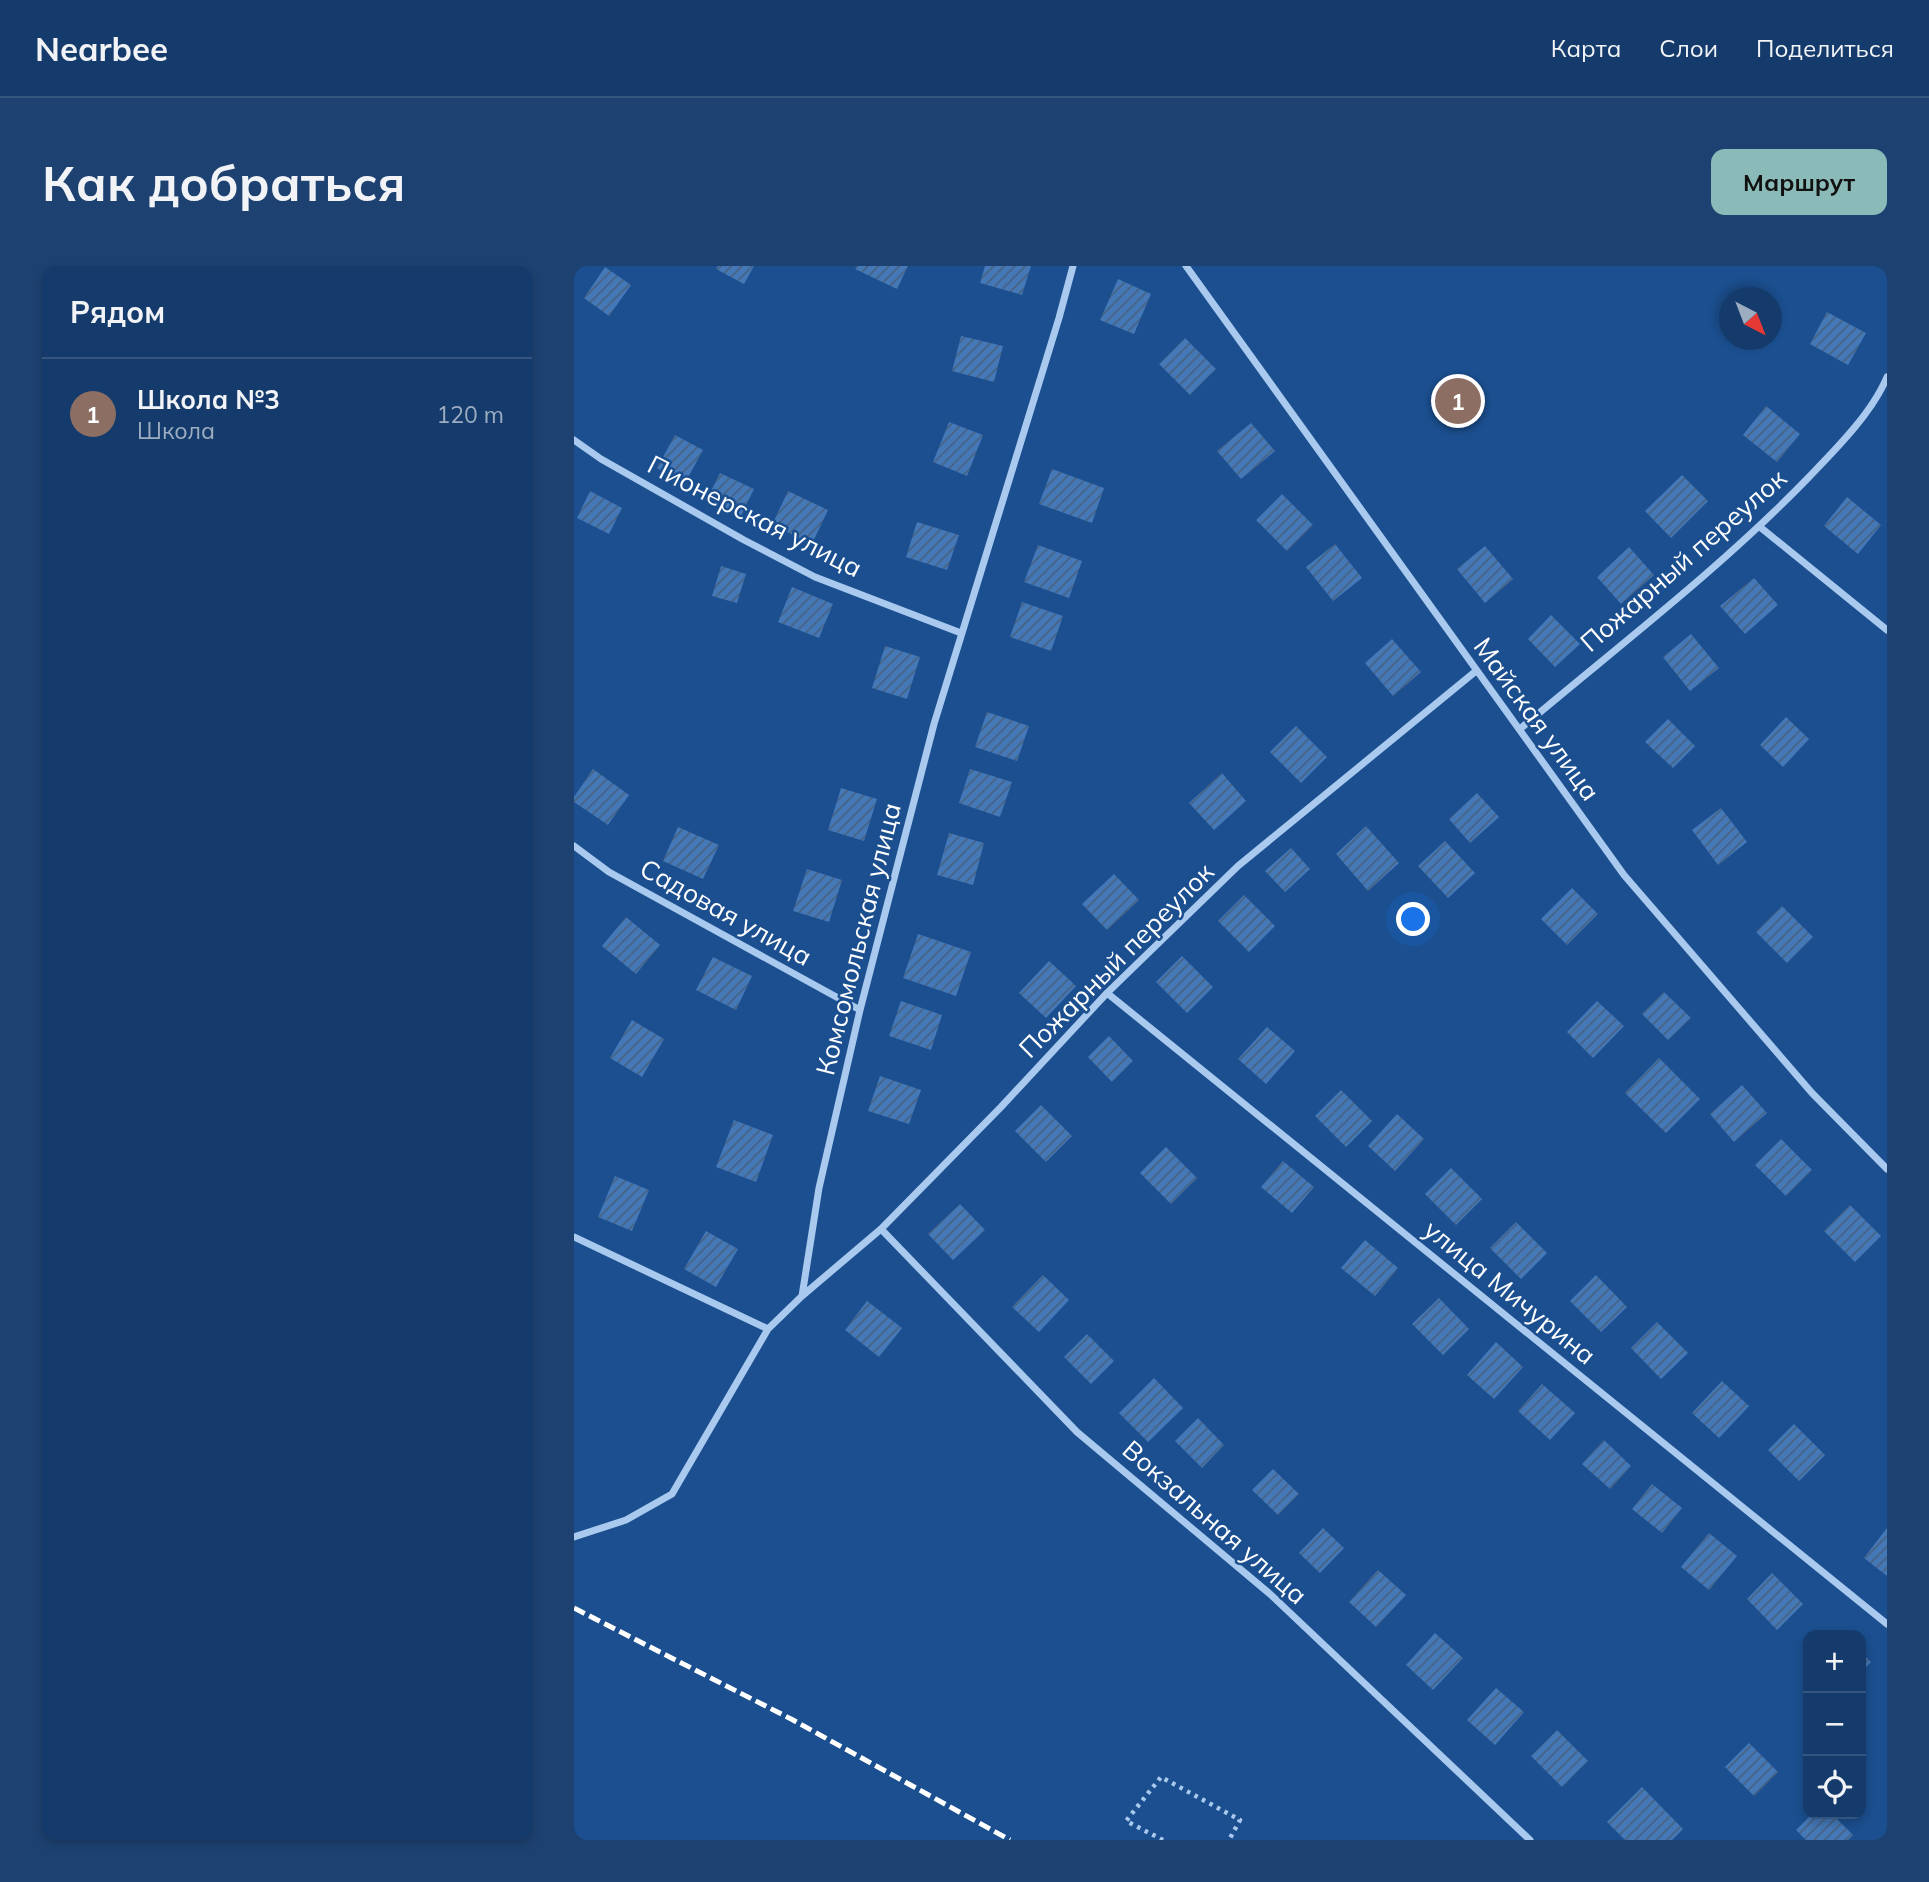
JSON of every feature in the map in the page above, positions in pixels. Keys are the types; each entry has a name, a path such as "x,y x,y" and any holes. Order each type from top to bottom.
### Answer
{"street":[{"name":"Комсомольская улица","path":"802,1296 819,1188 860,1010 934,724 1073,266"},
{"name":"Майская улица","path":"1186,266 1624,875 1812,1093 1887,1169"},
{"name":"Пожарный переулок","path":"1520,729 1760,527 1829,456 1880,394 1887,377"},
{"name":"Пионерская улица","path":"574,440 601,459 815,577 961,634"},
{"path":"1760,527 1887,630"},
{"name":"Пожарный переулок","path":"802,1296 881,1229 1001,1107 1107,993 1238,866 1476,671"},
{"name":"Садовая улица","path":"574,846 609,872 860,1010"},
{"name":"улица Мичурина","path":"1107,993 1887,1624"},
{"name":"Вокзальная улица","path":"881,1229 1077,1432 1270,1594 1530,1840"},
{"path":"574,1237 768,1329"},
{"path":"574,1537 626,1520 673,1494 768,1329 802,1296"}],"path":[{"path":"1163,1840 1126,1821 1161,1777 1240,1820 1228,1840"}],"building":[{"path":"718,266 754,266 744,284 716,269"},
{"path":"857,266 908,266 897,289 855,269"},
{"path":"985,266 1031,266 1022,295 980,283"},
{"path":"605,267 631,285 609,316 584,298"},
{"path":"1118,279 1151,294 1134,334 1100,320"},
{"path":"1827,312 1866,333 1848,365 1810,344"},
{"path":"961,336 1003,346 994,382 952,371"},
{"path":"1185,338 1216,369 1190,395 1159,364"},
{"path":"1766,406 1800,434 1777,462 1743,435"},
{"path":"949,422 983,435 967,476 933,462"},
{"path":"1251,423 1275,451 1241,479 1217,451"},
{"path":"675,435 703,450 685,483 657,468"},
{"path":"1052,469 1104,488 1092,523 1039,504"},
{"path":"720,473 754,489 740,518 706,501"},
{"path":"1682,475 1708,501 1671,538 1645,511"},
{"path":"590,491 622,508 609,534 577,518"},
{"path":"788,491 828,510 812,544 772,525"},
{"path":"1282,494 1313,525 1287,551 1256,520"},
{"path":"1847,497 1881,525 1858,554 1824,526"},
{"path":"917,522 959,535 947,570 906,557"},
{"path":"1335,544 1362,578 1333,601 1306,567"},
{"path":"1038,545 1082,561 1069,598 1024,582"},
{"path":"1485,546 1513,579 1485,603 1457,569"},
{"path":"1629,547 1654,575 1621,604 1597,577"},
{"path":"721,566 746,574 737,603 712,596"},
{"path":"1754,578 1778,605 1745,634 1720,606"},
{"path":"792,587 833,604 819,638 778,622"},
{"path":"1022,602 1063,616 1051,651 1010,637"},
{"path":"1551,615 1580,644 1555,667 1528,639"},
{"path":"1691,634 1719,668 1690,691 1663,657"},
{"path":"1392,639 1421,672 1393,696 1365,663"},
{"path":"885,646 920,657 907,699 872,688"},
{"path":"987,712 1029,726 1017,761 975,747"},
{"path":"1786,717 1809,739 1783,767 1760,745"},
{"path":"1668,719 1695,746 1673,768 1645,742"},
{"path":"1296,726 1327,757 1301,783 1270,752"},
{"path":"593,769 629,795 608,825 574,802 574,797"},
{"path":"970,769 1012,782 1000,817 959,803"},
{"path":"1222,773 1246,801 1214,830 1189,803"},
{"path":"841,788 877,799 864,841 828,830"},
{"path":"1477,793 1499,817 1470,843 1449,819"},
{"path":"1721,808 1747,842 1718,865 1692,830"},
{"path":"1366,826 1399,863 1368,891 1336,854"},
{"path":"678,827 719,845 703,879 663,861"},
{"path":"949,833 984,843 973,885 937,875"},
{"path":"1445,841 1475,873 1448,898 1418,866"},
{"path":"1291,848 1310,869 1285,892 1265,871"},
{"path":"807,869 842,880 829,922 793,911"},
{"path":"1114,874 1139,900 1107,930 1082,904"},
{"path":"1572,888 1598,914 1567,945 1541,919"},
{"path":"1244,895 1275,926 1249,952 1218,921"},
{"path":"1782,906 1813,937 1787,963 1756,932"},
{"path":"626,917 660,945 636,974 602,946"},
{"path":"918,934 971,952 956,996 903,978"},
{"path":"1182,956 1213,987 1187,1013 1156,982"},
{"path":"713,957 752,976 736,1010 696,990"},
{"path":"1049,961 1076,986 1046,1018 1019,993"},
{"path":"1664,992 1691,1018 1668,1040 1642,1014"},
{"path":"901,1001 942,1015 931,1050 889,1036"},
{"path":"1597,1001 1624,1026 1593,1058 1567,1032"},
{"path":"632,1020 664,1039 642,1077 610,1058"},
{"path":"1267,1027 1295,1051 1266,1084 1238,1059"},
{"path":"1109,1036 1133,1061 1112,1082 1088,1057"},
{"path":"1659,1058 1700,1099 1666,1133 1625,1093"},
{"path":"880,1076 921,1090 909,1124 868,1111"},
{"path":"1742,1085 1767,1113 1734,1142 1710,1114"},
{"path":"1341,1090 1372,1121 1346,1147 1315,1116"},
{"path":"1041,1105 1072,1136 1046,1162 1015,1131"},
{"path":"1397,1114 1424,1139 1395,1171 1368,1146"},
{"path":"734,1120 773,1135 756,1182 716,1167"},
{"path":"1781,1139 1812,1170 1786,1196 1755,1165"},
{"path":"1166,1147 1197,1178 1171,1204 1140,1173"},
{"path":"1283,1161 1314,1187 1292,1213 1261,1187"},
{"path":"1451,1168 1482,1199 1456,1225 1425,1194"},
{"path":"615,1176 649,1190 632,1231 598,1217"},
{"path":"960,1204 985,1230 953,1260 928,1234"},
{"path":"1850,1205 1881,1236 1855,1262 1824,1231"},
{"path":"1516,1222 1547,1253 1521,1279 1490,1248"},
{"path":"706,1231 738,1249 716,1287 684,1269"},
{"path":"1365,1240 1398,1268 1375,1296 1341,1268"},
{"path":"1043,1275 1069,1300 1039,1332 1012,1307"},
{"path":"1596,1275 1627,1307 1601,1332 1570,1301"},
{"path":"1439,1298 1469,1329 1443,1355 1412,1324"},
{"path":"867,1301 902,1328 879,1357 845,1330"},
{"path":"1657,1322 1688,1353 1661,1379 1631,1348"},
{"path":"1087,1334 1114,1361 1091,1384 1064,1357"},
{"path":"1496,1342 1523,1367 1494,1399 1467,1375"},
{"path":"1154,1378 1183,1408 1148,1442 1119,1413"},
{"path":"1722,1381 1749,1406 1719,1438 1692,1413"},
{"path":"1542,1384 1575,1413 1550,1440 1518,1411"},
{"path":"1198,1418 1224,1445 1202,1468 1175,1441"},
{"path":"1794,1424 1825,1455 1799,1481 1768,1450"},
{"path":"1604,1440 1631,1466 1610,1489 1582,1464"},
{"path":"1273,1469 1299,1494 1278,1515 1252,1490"},
{"path":"1652,1484 1682,1508 1662,1533 1632,1509"},
{"path":"1323,1528 1344,1548 1320,1573 1299,1553"},
{"path":"1887,1528 1887,1576 1864,1558"},
{"path":"1709,1533 1737,1556 1709,1590 1681,1567"},
{"path":"1378,1570 1406,1595 1376,1627 1349,1602"},
{"path":"1772,1573 1803,1604 1777,1630 1747,1599"},
{"path":"1435,1633 1463,1658 1433,1690 1406,1665"},
{"path":"1496,1688 1524,1712 1495,1745 1467,1720"},
{"path":"1557,1730 1588,1761 1562,1787 1531,1756"},
{"path":"1749,1743 1778,1772 1754,1796 1725,1767"},
{"path":"1642,1787 1683,1829 1672,1840 1625,1840 1607,1822"},
{"path":"1807,1819 1837,1819 1853,1835 1848,1840 1806,1840 1796,1830"}],"railway":[{"path":"574,1608 793,1720 1010,1840"}],"place":[{"name":"Школа №3","path":"1458,401"}]}
